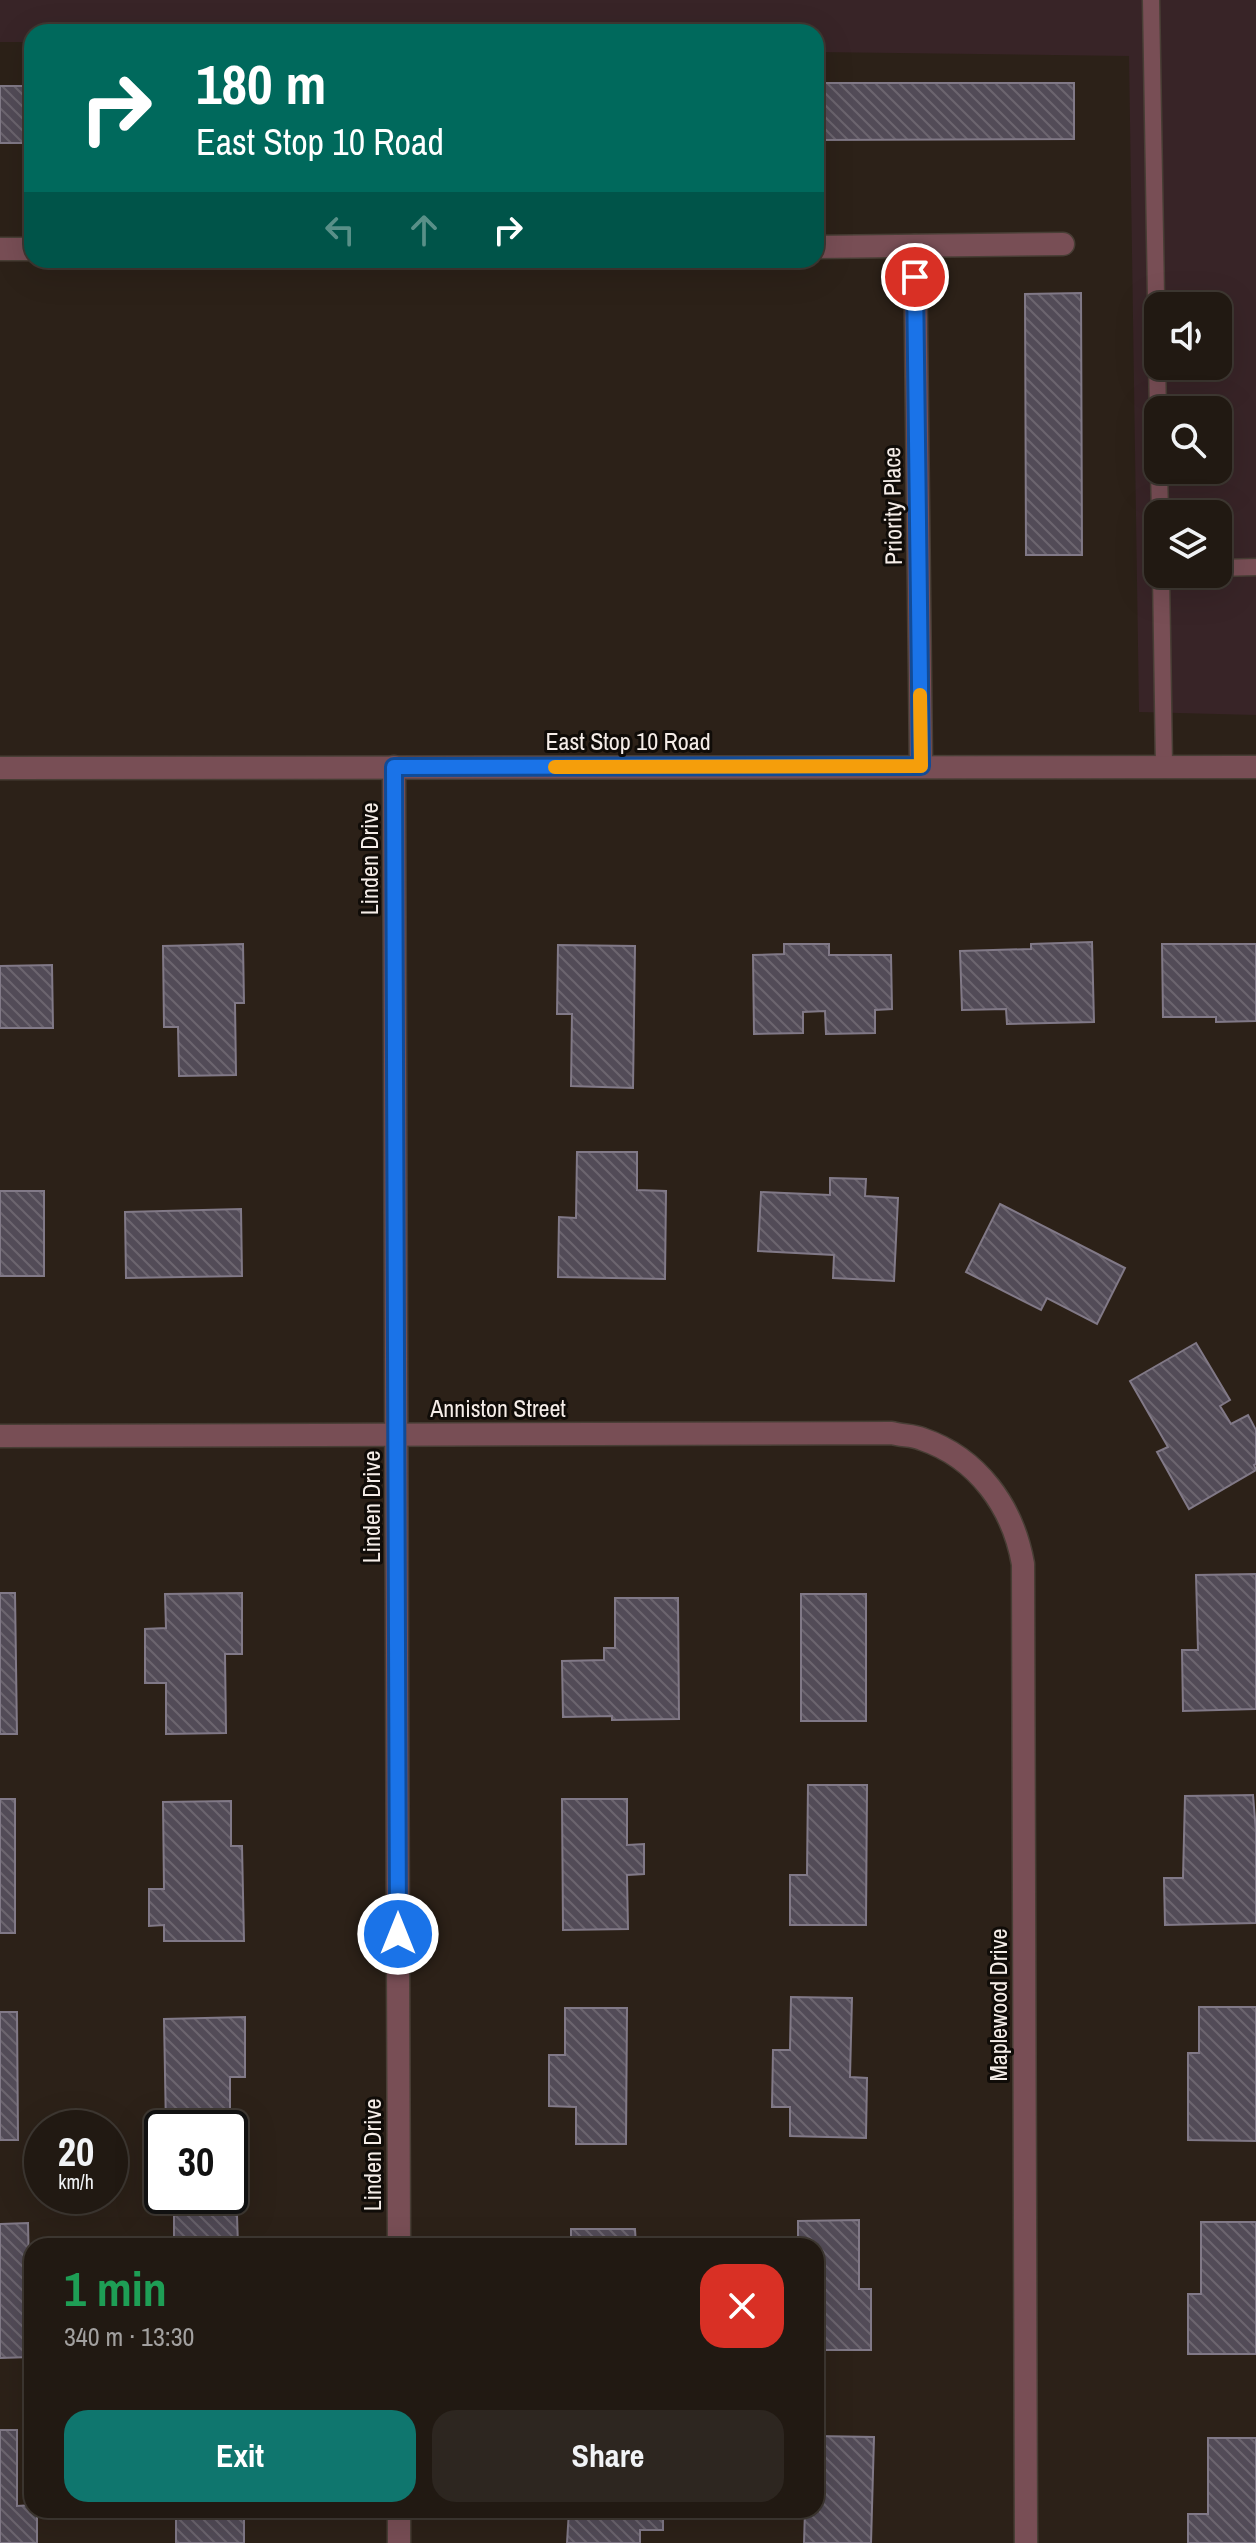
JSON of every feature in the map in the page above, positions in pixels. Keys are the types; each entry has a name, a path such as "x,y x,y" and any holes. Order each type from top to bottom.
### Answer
{"street":[{"path":"824,247 1063,244"},
{"name":"Priority Place","path":"915,246 921,766"},
{"path":"0,249 24,249"},
{"name":"Linden Drive","path":"394,767 399,2238"},
{"name":"East Stop 10 Road","path":"0,768 1256,767"},
{"name":"Anniston Street","path":"0,1436 892,1433 925,1440 947,1449 983,1478"},
{"name":"Maplewood Drive","path":"983,1478 1010,1520 1023,1564 1026,2543"},
{"path":"399,2518 399,2543"}],"lane":[{"path":"1151,0 1158,396"},
{"path":"1232,568 1256,567"},
{"path":"1161,588 1164,766"}],"shaded area":[{"path":"0,0 1256,0 1256,715 1139,712 1129,56 824,52 824,24 24,24 24,42 0,42"}],"building":[{"path":"824,83 1074,83 1074,139 824,140"},
{"path":"0,86 24,86 24,143 0,143"},
{"path":"1081,293 1082,555 1026,555 1025,294"},
{"path":"1092,942 1094,1022 1007,1024 1006,1009 962,1010 960,951 1031,949 1031,944"},
{"path":"243,944 244,1003 235,1003 236,1075 179,1076 178,1027 164,1027 163,946"},
{"path":"784,944 829,944 829,955 891,955 892,1009 875,1010 875,1033 826,1034 825,1011 803,1012 803,1033 754,1034 753,955 784,954"},
{"path":"1162,944 1256,944 1256,1021 1216,1022 1216,1017 1163,1017"},
{"path":"558,945 635,946 633,1088 571,1086 572,1014 557,1014"},
{"path":"52,965 53,1028 0,1028 0,966"},
{"path":"577,1152 637,1152 637,1190 666,1191 665,1279 558,1277 559,1217 576,1218"},
{"path":"830,1178 866,1179 865,1196 898,1198 894,1281 833,1278 834,1255 758,1251 761,1192 830,1195"},
{"path":"0,1191 44,1191 44,1276 0,1276"},
{"path":"1000,1204 1125,1268 1097,1324 1047,1298 1041,1310 966,1272"},
{"path":"241,1209 242,1276 126,1278 125,1212"},
{"path":"1196,1343 1230,1400 1220,1406 1231,1424 1248,1415 1256,1430 1256,1470 1189,1509 1157,1452 1168,1447 1130,1381"},
{"path":"1256,1574 1256,1709 1183,1711 1182,1650 1198,1650 1196,1575"},
{"path":"0,1593 15,1593 17,1734 0,1734"},
{"path":"242,1593 242,1654 225,1654 226,1733 166,1734 166,1683 145,1683 145,1629 166,1628 165,1594"},
{"path":"801,1594 866,1594 866,1721 801,1721"},
{"path":"615,1598 678,1598 679,1719 563,1717 562,1661 604,1660 604,1648 615,1648"},
{"path":"808,1785 867,1785 866,1925 790,1925 790,1875 807,1875"},
{"path":"1253,1795 1256,1923 1165,1925 1164,1878 1183,1878 1185,1796"},
{"path":"0,1799 15,1799 15,1933 0,1933"},
{"path":"562,1799 627,1799 627,1845 644,1844 644,1874 627,1875 628,1929 563,1930"},
{"path":"231,1801 231,1846 242,1846 244,1941 164,1941 164,1925 149,1926 149,1889 164,1889 163,1802"},
{"path":"791,1997 852,1998 850,2077 867,2078 866,2138 790,2136 790,2107 772,2107 773,2050 790,2050"},
{"path":"1199,2007 1256,2007 1256,2141 1188,2140 1188,2053 1199,2053"},
{"path":"565,2008 627,2008 626,2144 576,2144 576,2107 549,2106 549,2055 565,2055"},
{"path":"0,2012 17,2012 18,2140 0,2140"},
{"path":"245,2017 245,2077 230,2077 230,2110 166,2110 164,2019"},
{"path":"174,2215 237,2215 238,2238 174,2238"},
{"path":"859,2220 859,2289 871,2289 871,2350 824,2350 824,2238 798,2238 798,2221"},
{"path":"1201,2222 1256,2222 1256,2354 1188,2354 1188,2294 1201,2294"},
{"path":"28,2223 28,2238 24,2238 24,2357 0,2358 0,2224"},
{"path":"571,2229 635,2229 636,2238 571,2238"},
{"path":"0,2430 17,2430 17,2506 24,2506 24,2518 37,2518 37,2543 0,2543"},
{"path":"824,2436 874,2437 871,2543 804,2543 805,2518 824,2518"},
{"path":"1208,2438 1256,2438 1256,2543 1188,2543 1188,2514 1208,2514"},
{"path":"176,2518 244,2518 244,2543 176,2543"},
{"path":"569,2518 663,2518 663,2530 640,2530 640,2543 567,2543"}],"slow traffic":[{"path":"555,767 921,766 920,695"}],"route":[{"path":"398,1934 394,767 921,766 915,277"}]}
